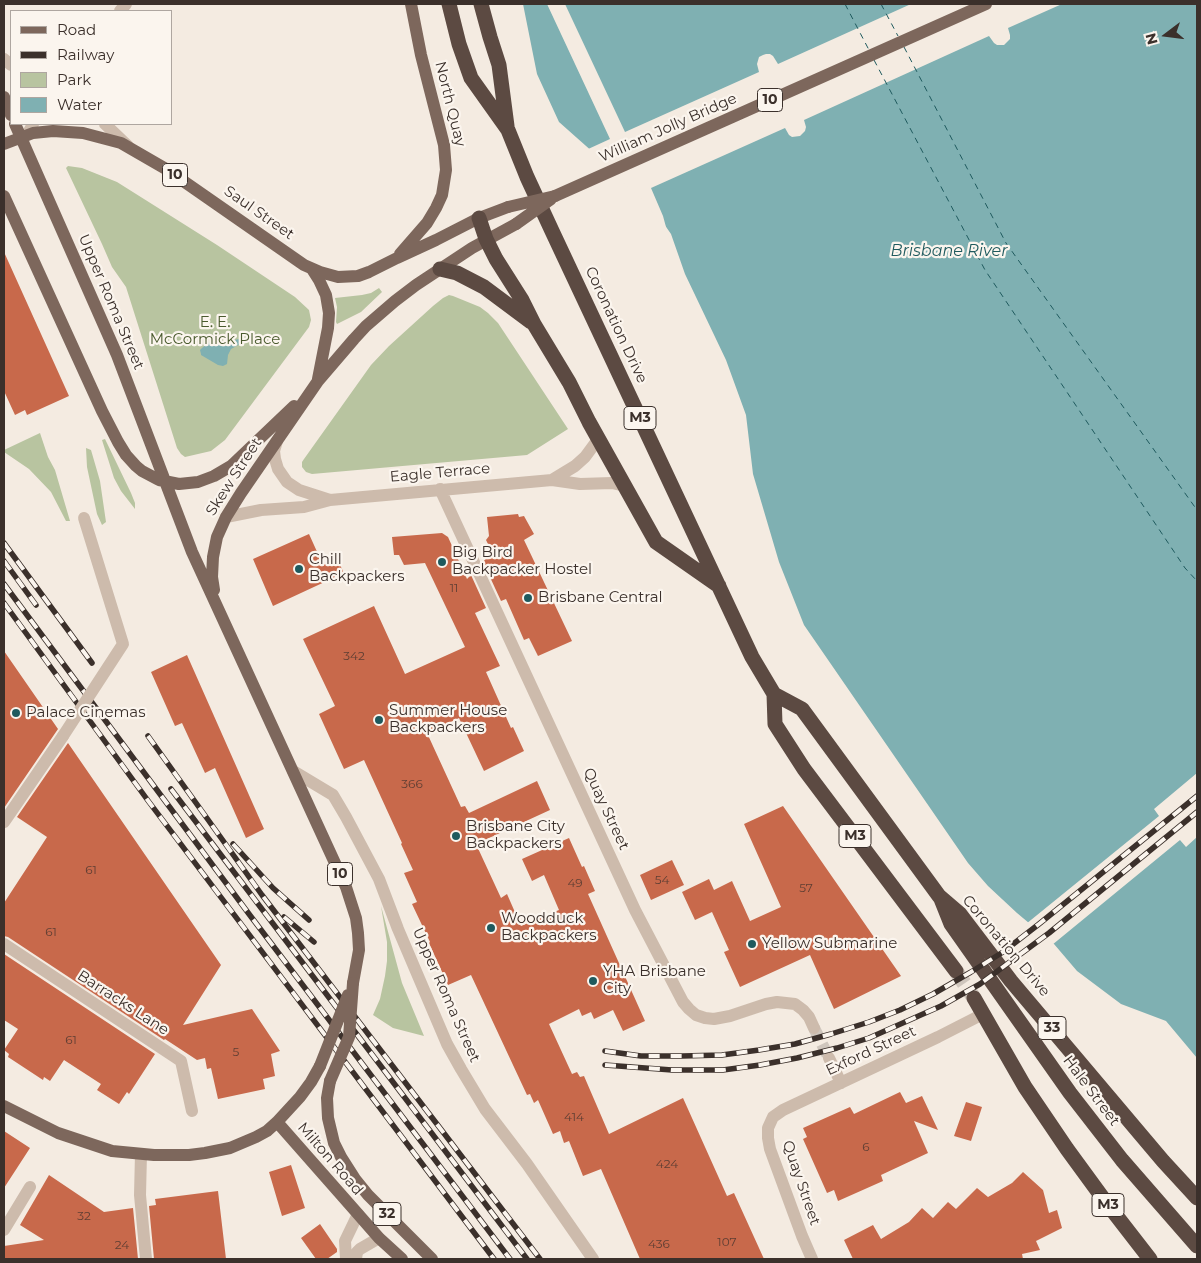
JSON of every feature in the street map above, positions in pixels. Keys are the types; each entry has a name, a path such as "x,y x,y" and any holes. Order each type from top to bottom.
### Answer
{"highway":[{"name":"Coronation Drive","path":"449,4 459,44 471,78 508,130"},
{"name":"Coronation Drive","path":"481,4 499,65 508,130 527,178 752,656 774,694 775,724 804,769 956,971"},
{"path":"479,218 486,239 500,267 522,300 534,324 569,382 656,542 720,587"},
{"path":"440,269 457,273 484,287 534,324"},
{"name":"Coronation Drive","path":"774,694 802,709 939,896 960,914 1011,980 1197,1198"},
{"name":"Hale Street","path":"939,896 950,924 1095,1127 1197,1246"},
{"name":"M3","path":"974,998 1025,1087 1067,1150 1150,1259"}],"main road":[{"name":"North Quay","path":"397,258 422,230 436,208 442,195 446,170 444,146 421,55 411,4"},
{"name":"William Jolly Bridge","path":"479,218 508,207 555,196 986,4"},
{"path":"4,97 10,112"},
{"name":"Upper Roma Street","path":"16,125 27,132 117,355 190,546 338,869 356,918 359,950 353,983 320,1066 306,1089 277,1122"},
{"name":"Saul Street","path":"27,132 78,132 114,140 129,146 166,169 312,269 332,276 352,277 369,272 479,218"},
{"name":"10","path":"4,144 27,132"},
{"path":"4,196 118,442 136,466 148,475 166,482"},
{"name":"William Jolly Bridge","path":"486,239 516,224 555,196"},
{"name":"Skew Street","path":"166,482 178,484 198,482 227,469 245,454 316,384 366,326 395,301 486,239"},
{"path":"312,269 326,296 329,313 328,328 316,384"},
{"name":"Skew Street","path":"225,624 215,594 212,577 213,557 218,537 231,508 316,384"},
{"name":"Milton Road","path":"353,983 349,1037 330,1081 328,1118 332,1138 341,1157 368,1195 432,1259"},
{"name":"10","path":"4,1106 58,1133 104,1149 141,1154 205,1154 230,1148 256,1137 277,1122"},
{"name":"Milton Road","path":"277,1122 379,1238 402,1259"}],"street":[{"path":"105,125 129,146"},
{"name":"Eagle Terrace","path":"552,480 575,466 588,454 599,438"},
{"name":"Eagle Terrace","path":"277,441 274,456 278,469 287,482 299,490 330,500"},
{"name":"Eagle Terrace","path":"226,517 261,510 304,507 330,500 552,480 580,484 612,483 624,486"},
{"name":"Quay Street","path":"440,489 635,910 683,1002 696,1015 714,1019 730,1016 766,1004 777,1002 795,1004 809,1017 814,1028"},
{"path":"4,822 123,644 84,518"},
{"name":"Upper Roma Street","path":"293,771 333,796 346,817 379,879 447,1044 486,1109 593,1259"},
{"name":"Barracks Lane","path":"4,944 181,1061 192,1112"},
{"name":"Exford Street","path":"773,1117 783,1110 938,1038 983,1014"},
{"path":"829,1058 841,1083"},
{"name":"Quay Street","path":"773,1117 768,1128 770,1149 812,1259"},
{"path":"141,1154 140,1195 146,1259"},
{"path":"4,1230 30,1187"},
{"path":"346,1259 345,1241 358,1214"},
{"path":"356,1259 360,1248 379,1238"}],"green space":[{"name":"E. E. McCormick Place","path":"68,166 82,168 117,182 295,297 309,310 311,320 309,327 225,440 211,451 185,457 177,448 126,287 112,267 66,168"},
{"path":"379,288 382,292 361,312 337,324 335,298 371,293"},
{"path":"449,295 480,307 498,323 568,429 527,455 312,474 306,472 302,467 302,462 371,365 433,306"},
{"path":"40,433 48,457 55,470 70,521 66,521 51,492 29,469 4,452 4,450"},
{"path":"105,439 131,493 135,509 114,478 102,440"},
{"path":"86,448 91,450 100,481 106,522 102,525 97,514 87,467"},
{"path":"381,906 402,983 424,1036 393,1028 373,1015 380,999 387,961 387,942"}],"water":[{"name":"Brisbane River","path":"523,4 1197,4 1197,1058 1166,1021 1121,1004 1077,971 1054,944 988,886 968,863 804,625 779,562 753,474 746,415 726,360 685,274 671,234 648,201 559,122 537,74"},
{"path":"239,339 240,344 231,349 227,364 223,366 201,355 200,350 212,340 226,342"}],"pier":[{"path":"547,4 565,4 625,132 759,72 757,64 759,57 763,55 770,54 778,64 911,4 1062,4 1008,28 1010,39 1004,45 997,45 989,36 804,120 805,131 800,136 792,137 785,128 651,188 663,216 669,238 646,203 586,150 610,139"},
{"path":"1197,773 1197,837 1186,847 1180,840 1052,945 1026,924 1159,816 1154,809"}],"building":[{"path":"4,252 69,396 27,415 25,410 15,415 4,391"},
{"name":"Brisbane Central","path":"518,514 519,517 524,516 534,534 524,540 572,641 538,656 529,638 524,640 506,599 501,601 483,562 492,552 486,540 489,536 487,517"},
{"path":"442,533 448,537 467,579 471,575 486,608 475,613 500,666 486,672 511,728 513,727 524,751 484,771 459,718 427,733 461,807 465,806 469,813 537,781 550,810 476,844 501,898 507,894 521,926 559,910 544,875 532,881 522,859 569,838 595,891 588,894 645,1021 623,1031 613,1010 594,1019 591,1012 582,1016 579,1009 549,1024 572,1074 577,1072 580,1077 584,1076 609,1134 683,1098 727,1196 734,1193 764,1259 640,1259 601,1169 583,1176 569,1141 564,1143 560,1131 553,1134 538,1100 534,1103 530,1094 527,1095 471,975 448,985 412,904 417,902 404,873 413,870 364,760 344,769 319,714 335,706 303,639 374,606 405,674 465,647 425,563 404,565 399,555 394,555 392,537"},
{"name":"Chill Backpackers","path":"309,534 323,565 337,559 344,573 273,606 253,559"},
{"path":"4,651 58,729 4,808"},
{"path":"187,655 264,829 246,838 215,768 205,773 182,723 175,726 151,672"},
{"path":"68,743 221,965 183,1025 252,1009 280,1051 271,1054 275,1076 263,1079 265,1089 218,1099 211,1068 207,1069 205,1058 197,1060 164,1040 4,936 4,903 47,837 17,817"},
{"path":"783,806 901,976 834,1009 810,955 740,987 724,952 729,950 712,912 695,920 682,892 709,879 714,890 732,881 750,921 781,907 744,824"},
{"path":"672,860 684,885 651,900 640,875"},
{"path":"4,954 155,1054 129,1094 127,1092 119,1104 97,1090 101,1084 64,1060 50,1081 44,1077 43,1080 8,1057 9,1054 4,1050 18,1029 4,1020"},
{"path":"900,1092 906,1103 922,1096 938,1130 914,1121 928,1153 881,1175 883,1181 838,1201 834,1190 827,1193 803,1139 807,1137 803,1128 850,1107 854,1114"},
{"path":"966,1102 982,1107 971,1141 954,1136"},
{"path":"4,1131 30,1148 4,1188"},
{"path":"291,1165 305,1208 282,1216 269,1172"},
{"path":"1023,1172 1043,1190 1049,1213 1057,1210 1062,1228 1036,1241 1040,1250 1022,1254 1023,1259 853,1259 844,1240 873,1225 881,1239 909,1222 922,1208 933,1218 948,1202 956,1209 977,1188 988,1197 1012,1183"},
{"path":"49,1175 104,1212 133,1208 138,1259 4,1259 4,1246 44,1240 20,1225"},
{"path":"218,1191 226,1259 154,1259 149,1206 156,1205 155,1199"},
{"path":"320,1224 337,1249 337,1252 327,1259 316,1259 301,1238"}],"ferry route":[{"path":"845,4 869,50"},
{"path":"881,4 898,36"},
{"path":"904,47 1006,243 1197,510"},
{"path":"874,60 985,270 1185,568 1197,581"}],"tunnel":[{"path":"956,971 974,998"},
{"path":"814,1028 829,1058"}],"railway":[{"path":"4,543 92,663"},
{"path":"4,561 36,605"},
{"path":"4,584 249,914 510,1259"},
{"path":"4,603 149,802 494,1259"},
{"path":"148,736 262,895 540,1259"},
{"path":"171,789 527,1259"},
{"path":"605,1051 641,1056 682,1056 722,1055 759,1050 795,1044 831,1034 900,1010 933,994 1003,952 1197,796"},
{"path":"605,1065 672,1070 723,1070 797,1058 869,1038 941,1006 980,984 1049,933 1197,812"},
{"path":"233,844 273,888 309,920"},
{"path":"284,917 314,942"}],"place":[{"name":"Big Bird Backpacker Hostel","path":"442,562"},
{"name":"Chill Backpackers","path":"299,569"},
{"name":"Brisbane Central","path":"528,598"},
{"name":"Palace Cinemas","path":"16,713"},
{"name":"Summer House Backpackers","path":"379,720"},
{"name":"Brisbane City Backpackers","path":"456,836"},
{"name":"Woodduck Backpackers","path":"491,928"},
{"name":"Yellow Submarine","path":"752,944"},
{"name":"YHA Brisbane City","path":"593,981"}]}
